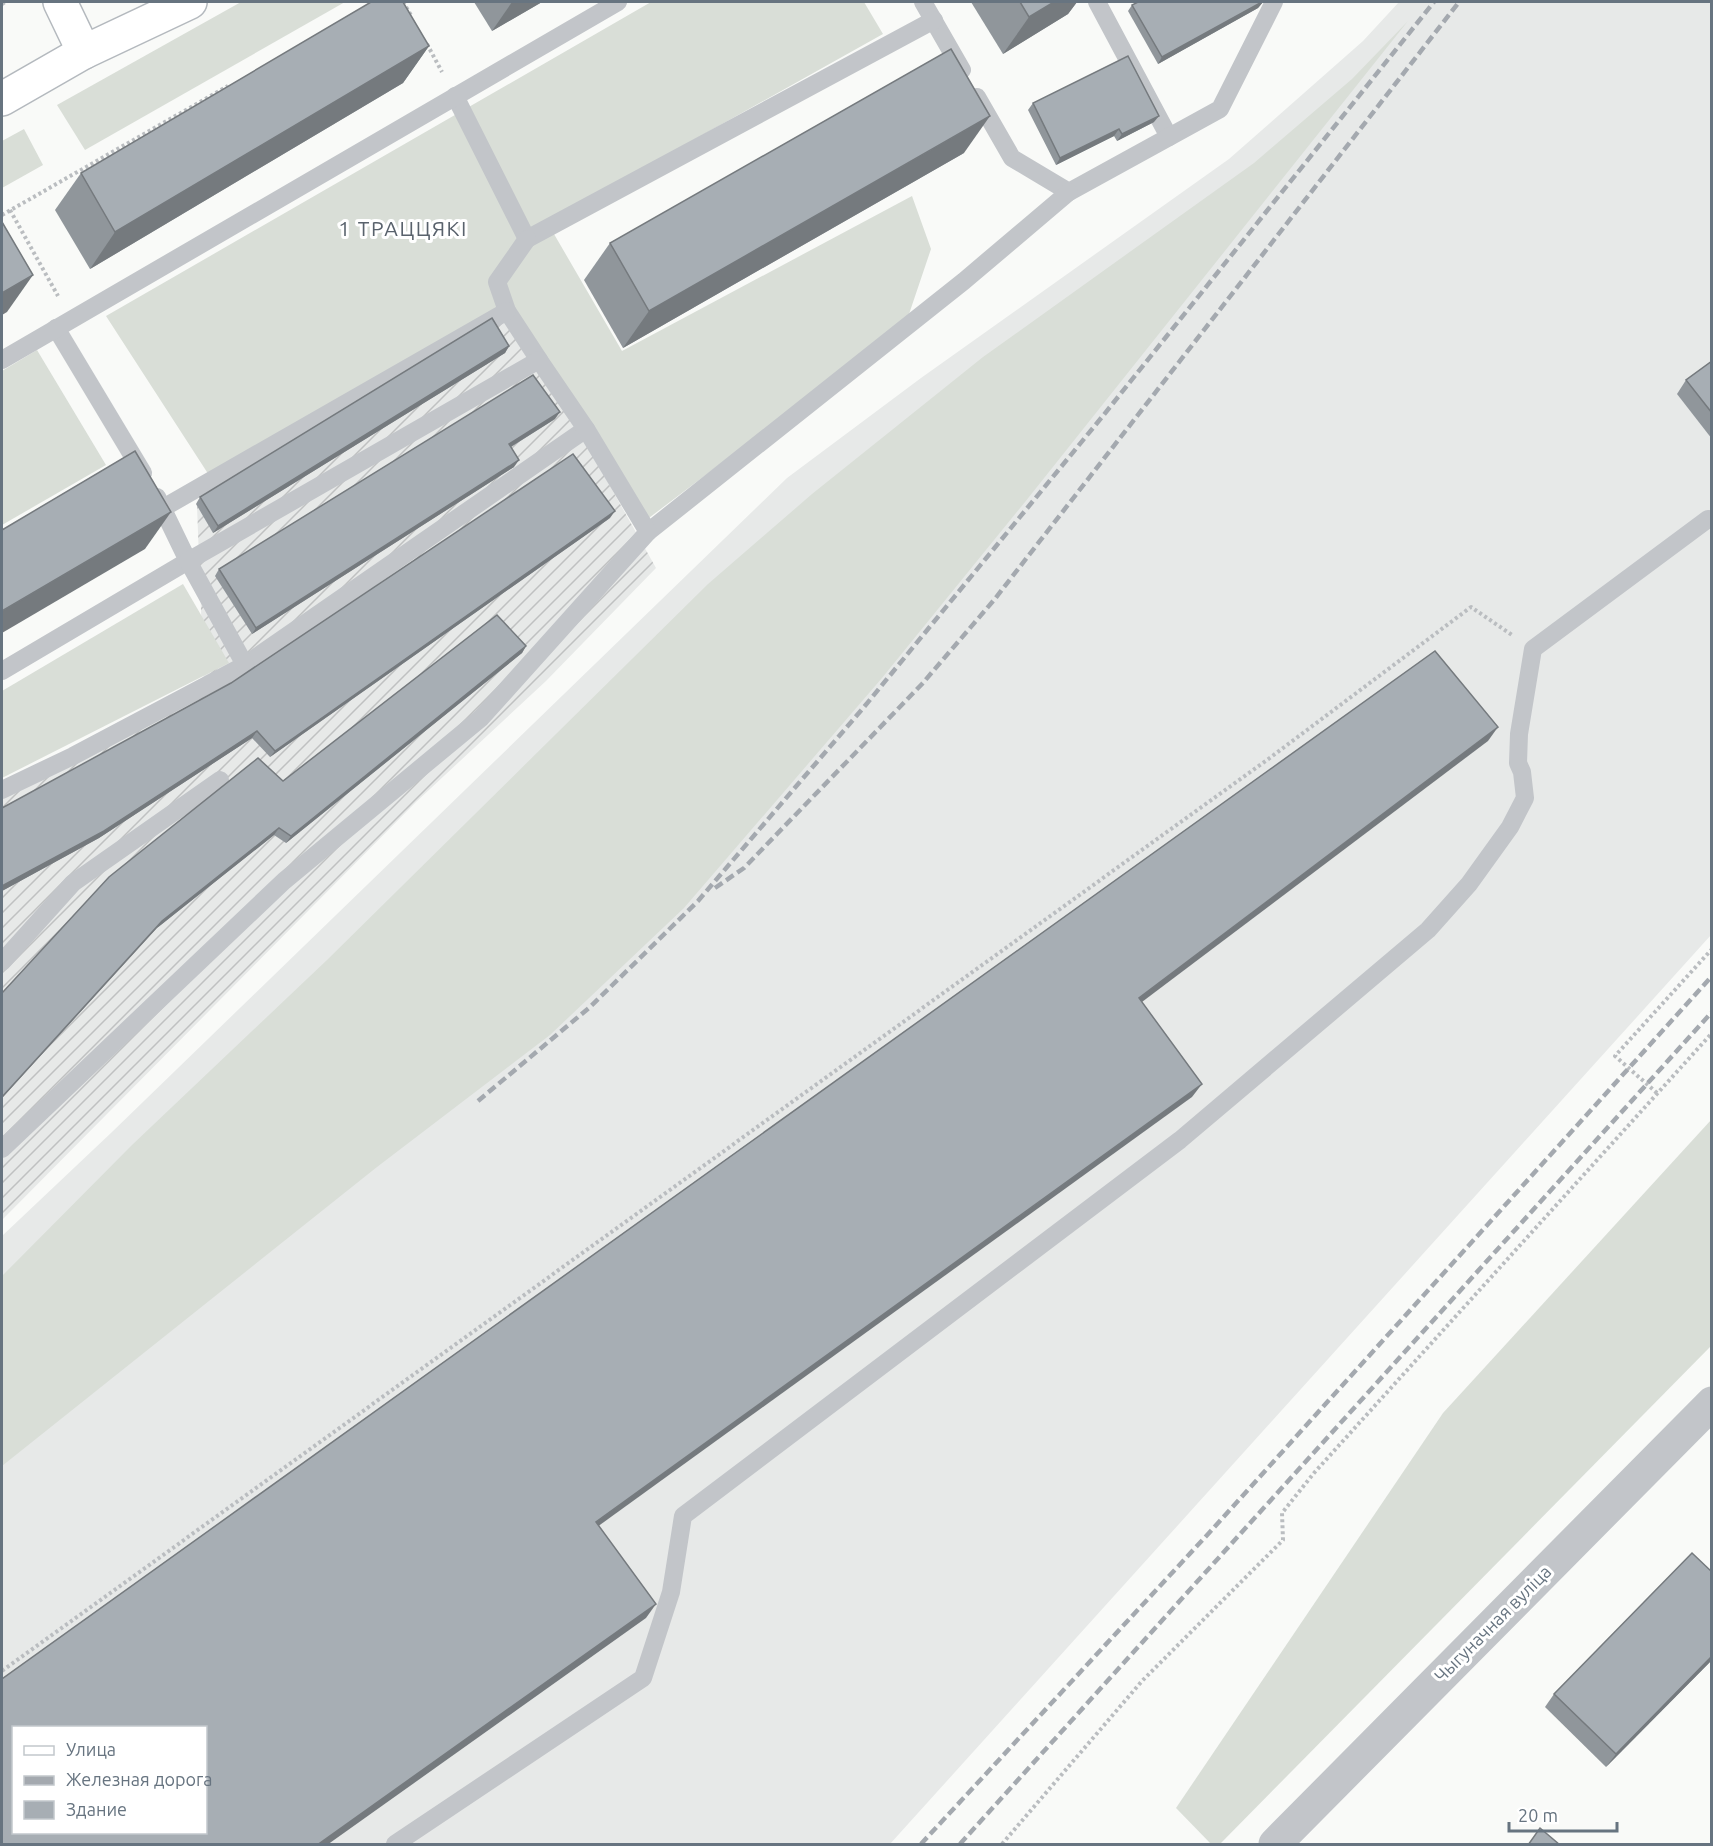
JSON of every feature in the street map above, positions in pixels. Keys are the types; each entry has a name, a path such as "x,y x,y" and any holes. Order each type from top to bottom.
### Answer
{"main road":[{"path":"60,2 84,52"},
{"path":"2,99 84,52 158,2"},
{"path":"84,52 190,2"}],"street":[{"name":"Чыгуначная вуліца","path":"1275,1845 1712,1403"}],"lane":[{"path":"2,360 618,2"},
{"path":"923,2 1012,158 1069,192"},
{"path":"1097,2 1169,136"},
{"path":"2,1149 284,881 481,718 648,532 964,281 1069,192 1221,109 1274,2"},
{"path":"648,532 586,429 507,310 497,282 526,239 934,20"},
{"path":"455,96 526,239"},
{"path":"163,508 507,310"},
{"path":"63,323 245,665"},
{"path":"2,671 188,561 539,360"},
{"path":"2,790 73,756 245,665 586,429"},
{"path":"395,1845 643,1678 671,1592 683,1516 1180,1140 1428,930 1469,884 1510,827 1525,798 1518,753 1533,649 1708,519"},
{"path":"2,962 73,883 220,780"}],"path":[{"path":"403,2 414,20"},
{"path":"424,39 455,96"},
{"path":"2,215 234,82"},
{"path":"10,210 63,323"},
{"path":"2,1671 1271,757 1471,607 1533,649"},
{"path":"1657,1093 1615,1056 1712,949"},
{"path":"1002,1845 1142,1681 1283,1540 1282,1513 1314,1473 1712,1033"}],"shaded area":[{"path":"241,2 345,2 85,150 57,105"},
{"path":"651,2 864,2 883,34 547,222 622,351 912,196 931,249 906,323 637,527 514,306 216,486 106,316"},
{"path":"1399,2 1711,2 1711,935 890,1844 2,1844 2,1236 787,478 921,378 1229,159 1363,41"},
{"path":"1408,21 882,678 684,908 550,1035 377,1167 2,1466 2,1276 132,1145 327,960 708,584 812,494 983,357 1254,163 1352,79"},
{"path":"24,129 43,165 2,188 2,141"},
{"path":"513,313 656,568 546,681 416,802 2,1220 2,784 204,689 197,506"},
{"path":"37,350 106,465 2,525 2,371"},
{"path":"183,584 229,663 2,778 2,691"},
{"path":"1711,1120 1711,1346 1220,1844 1211,1844 1176,1808 1443,1413"}],"building":[{"path":"371,2 403,2 429,46 115,232 81,173"},
{"path":"1020,2 1054,2 1029,17"},
{"path":"1138,2 1262,2 1162,57 1132,5"},
{"path":"951,49 990,116 649,311 610,243"},
{"path":"1128,56 1159,116 1122,134 1119,129 1060,158 1033,103"},
{"path":"2,222 33,275 2,293"},
{"path":"492,318 509,346 218,526 200,497"},
{"path":"1712,361 1712,413 1686,380"},
{"path":"533,375 560,412 509,444 519,460 256,628 219,569"},
{"path":"135,451 171,512 2,611 2,530"},
{"path":"573,454 615,511 275,751 257,731 104,831 2,886 2,808 231,683"},
{"path":"497,615 526,646 291,836 279,828 162,921 2,1097 2,993 109,877 258,758 283,781"},
{"path":"1435,651 1498,727 1139,998 1202,1084 596,1522 656,1604 317,1845 2,1845 2,1679"},
{"path":"1692,1553 1712,1572 1712,1656 1616,1754 1554,1694"},
{"path":"1540,1828 1560,1845 1528,1845"}],"railway":[{"path":"478,1101 590,1007 698,901 864,707 1102,417 1434,2"},
{"path":"715,888 744,868 922,684 994,600 1459,2"},
{"path":"921,1844 1209,1533 1712,976"},
{"path":"960,1844 1712,1012"}],"district":[{"name":"1 ТРАЦЦЯКІ","path":"403,229"}]}
